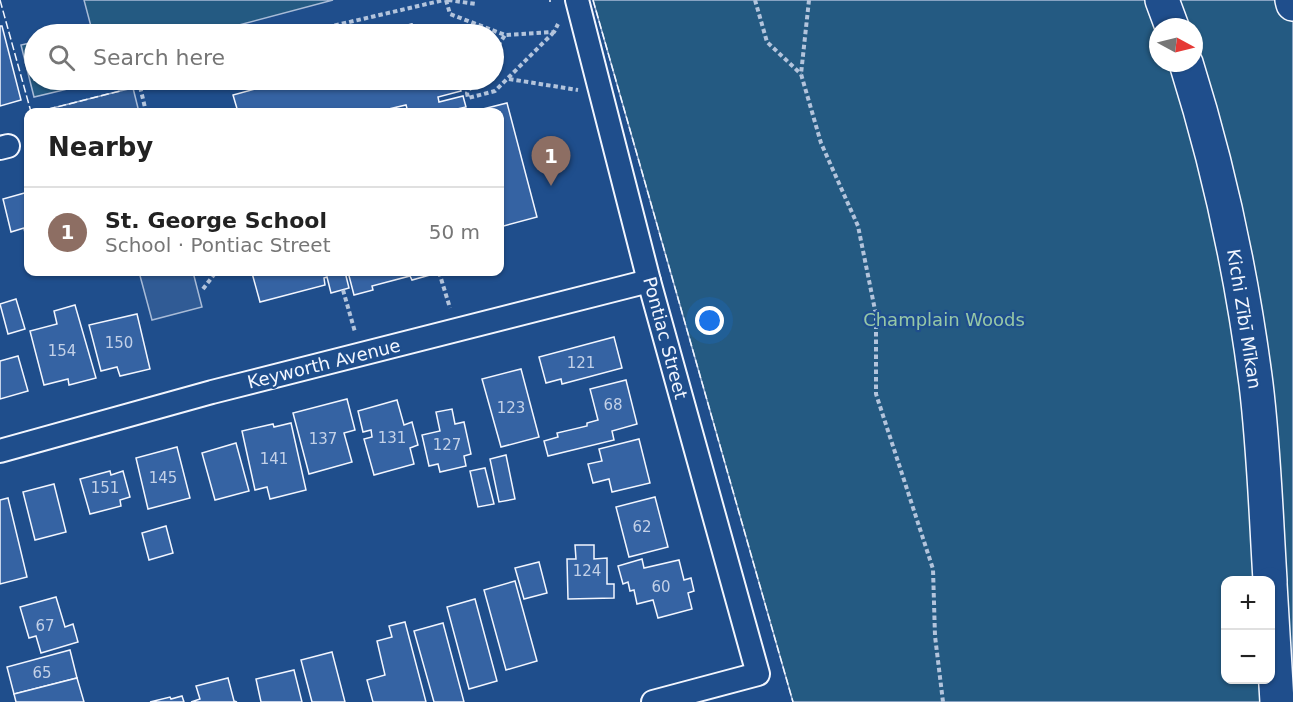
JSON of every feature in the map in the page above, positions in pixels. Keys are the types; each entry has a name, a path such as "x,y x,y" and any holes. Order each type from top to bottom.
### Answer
{"highway":[{"path":"1162,0 1169,18"},
{"name":"Kichi Zībī Mīkan","path":"1189,72 1219,178 1245,309 1263,457 1270,576"},
{"name":"Kichi Zībī Mīkan","path":"1273,630 1277,702"}],"street":[{"name":"Pontiac Street","path":"577,0 649,281 758,674 653,702"},
{"name":"Keyworth Avenue","path":"0,451 212,392 649,281"}],"path":[{"path":"446,0 450,14 478,24"},
{"path":"342,24 446,0 476,4"},
{"path":"755,0 767,42 801,74"},
{"path":"809,0 801,74 821,143 858,226 876,315 876,394 933,569 935,636 943,702"},
{"path":"504,83 554,32 561,19"},
{"path":"505,34 554,32"},
{"path":"508,79 574,91 599,86"},
{"path":"142,90 145,108"},
{"path":"469,90 468,98 497,90"},
{"path":"203,290 213,276"},
{"path":"440,276 456,330"},
{"path":"343,290 356,334"}],"green space":[{"path":"84,0 333,0 243,24 90,24"},
{"name":"Champlain Woods","path":"593,0 1293,0 1293,702 793,702"},
{"path":"32,90 63,90 34,97"}],"shaded area":[{"path":"134,90 138,108 53,108 120,91"},
{"path":"140,276 194,276 202,307 152,320"}],"building":[{"path":"0,26 2,26 21,100 0,106"},
{"path":"252,90 461,90 438,97 439,102 463,96 466,107 407,108 406,105 393,108 237,108 233,95"},
{"path":"507,103 537,217 504,226 504,108 487,108"},
{"path":"24,193 24,228 11,232 3,199"},
{"path":"253,276 346,276 349,288 331,293 327,277 324,278 325,285 260,302"},
{"path":"349,276 410,276 372,286 373,290 354,295"},
{"path":"410,276 426,276 412,280"},
{"path":"16,299 25,329 8,334 0,304"},
{"path":"75,305 96,378 69,385 68,379 44,385 30,331 57,324 54,311"},
{"path":"137,314 150,369 120,376 117,367 101,371 89,325"},
{"path":"614,337 622,368 562,384 561,379 546,383 539,357"},
{"path":"18,356 28,391 0,399 0,361"},
{"path":"521,369 539,437 501,447 482,379"},
{"path":"626,380 637,424 612,431 614,440 548,456 544,441 558,437 557,433 587,426 587,423 598,420 590,389"},
{"path":"347,399 355,430 344,433 352,462 309,474 293,413"},
{"path":"397,400 404,425 412,422 418,445 410,448 414,464 374,475 364,439 372,437 371,430 363,432 358,411"},
{"path":"452,409 455,424 464,422 471,454 464,456 466,466 440,472 438,464 429,466 422,435 440,431 436,412"},
{"path":"291,423 306,490 270,499 267,487 255,490 242,431 273,424 274,427"},
{"path":"639,439 650,483 612,492 609,479 593,483 588,464 602,461 599,449"},
{"path":"236,443 249,491 215,500 202,453"},
{"path":"177,447 190,498 148,509 136,458"},
{"path":"506,455 515,499 499,502 490,459"},
{"path":"485,468 494,504 478,507 470,471"},
{"path":"110,471 111,475 123,471 130,497 120,500 121,506 90,514 80,479"},
{"path":"54,484 66,532 35,540 23,492"},
{"path":"655,497 668,547 629,557 616,507"},
{"path":"8,498 27,577 0,584 0,500"},
{"path":"166,526 173,553 149,560 142,533"},
{"path":"575,545 594,545 594,559 607,558 607,584 614,584 614,598 568,599 567,559 576,559"},
{"path":"642,559 644,568 679,560 684,580 691,578 694,591 688,593 692,609 658,618 653,600 637,604 634,590 630,591 628,582 623,584 618,566"},
{"path":"539,562 547,593 524,599 515,568"},
{"path":"515,581 537,661 506,670 484,590"},
{"path":"56,597 65,627 73,624 78,642 41,653 36,636 29,638 20,607"},
{"path":"475,599 497,681 469,689 447,607"},
{"path":"405,622 426,702 373,702 367,680 385,675 377,641 392,637 389,626"},
{"path":"443,623 464,702 434,702 414,631"},
{"path":"70,650 77,678 14,694 7,667"},
{"path":"332,652 345,702 312,702 301,660"},
{"path":"294,670 302,702 261,702 256,679"},
{"path":"77,678 84,702 16,702 14,694"},
{"path":"228,678 234,701 237,702 191,702 200,699 196,686"},
{"path":"182,696 184,702 150,702 170,697 171,699"}],"fence":[{"path":"0,0 24,87"},
{"path":"593,0 793,702"},
{"path":"25,90 30,108"},
{"path":"53,108 120,91"}],"place":[{"name":"St. George School","path":"551,186"}]}
